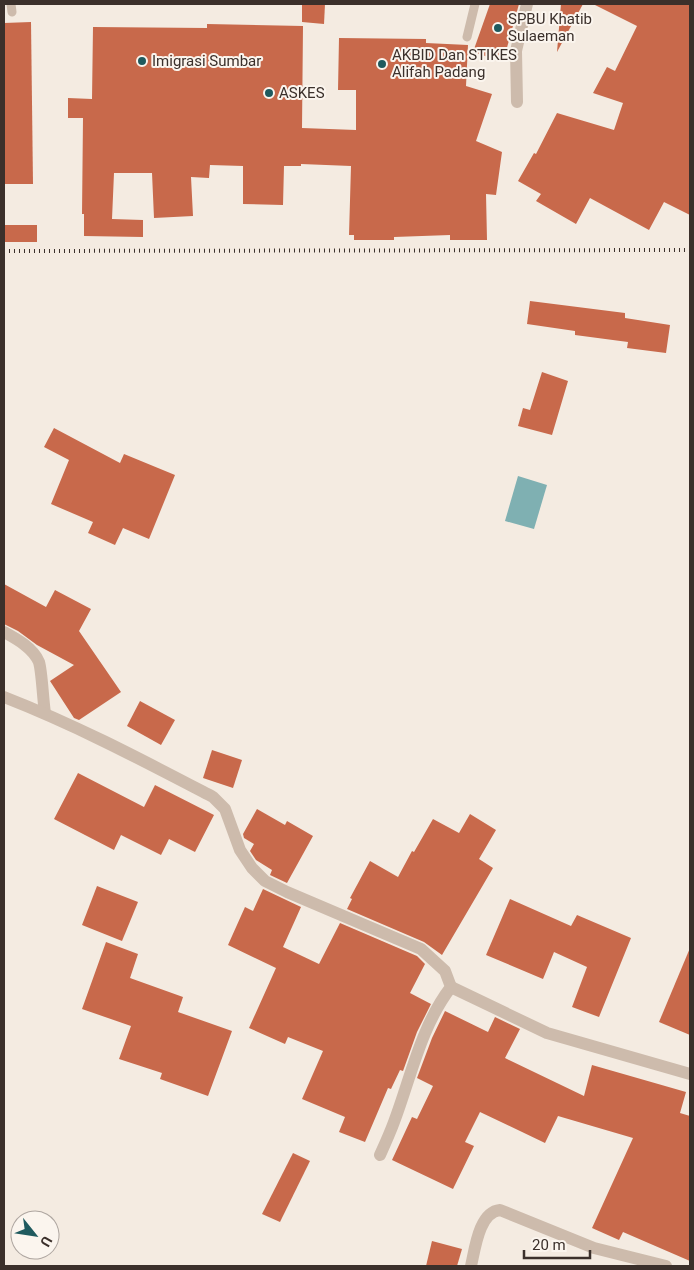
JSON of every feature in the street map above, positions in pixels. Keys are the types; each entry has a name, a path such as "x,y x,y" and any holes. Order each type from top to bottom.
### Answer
{"street":[{"path":"517,102 516,51 528,4"},
{"path":"4,632 19,640 39,663 45,713"},
{"path":"4,697 45,713 118,747 213,797 225,809 240,850 252,868 265,881 421,950 445,971 451,987 547,1033 690,1074"},
{"path":"380,1154 394,1122 427,1030 442,998 451,987"},
{"path":"471,1266 482,1224 489,1214 495,1210 500,1210 594,1248 666,1266"}],"lane":[{"path":"467,37 475,4"}],"water":[{"path":"518,476 547,485 534,529 505,521"}],"building":[{"path":"302,4 325,4 324,24 302,22"},
{"name":"SPBU Khatib Sulaeman","path":"490,4 519,4 503,62 473,52"},
{"path":"561,4 583,4 557,52"},
{"path":"593,4 690,4 690,215 664,202 649,230 590,198 576,224 536,201 541,194 518,181 534,153 536,154 557,113 614,130 623,103 593,93 607,67 615,71 637,26"},
{"path":"31,22 33,184 4,184 4,23"},
{"path":"207,24 303,26 302,128 356,130 356,90 338,90 339,38 426,39 426,43 468,45 466,86 492,94 476,141 502,152 496,195 486,194 487,240 450,240 450,235 394,237 394,240 354,240 354,235 349,235 351,166 301,164 301,166 284,166 283,205 243,204 243,166 210,165 209,178 191,177 193,216 154,218 152,173 114,173 112,219 143,220 143,237 84,236 84,214 82,214 83,118 68,118 68,98 92,99 93,27 207,28"},
{"path":"4,225 37,225 37,242 4,242"},
{"path":"530,301 625,313 625,318 670,325 666,353 627,348 628,342 575,335 575,331 527,324"},
{"path":"542,372 568,381 552,435 518,426 523,408 530,410"},
{"path":"54,428 120,463 124,454 175,475 149,539 123,528 115,545 88,533 93,522 51,504 69,460 44,447"},
{"path":"4,584 46,607 55,590 91,609 79,631 121,692 79,720 74,718 50,681 74,665 4,624"},
{"path":"140,701 175,720 161,745 127,726"},
{"path":"212,750 242,760 233,788 203,778"},
{"path":"78,773 144,807 155,785 214,815 195,852 169,839 161,855 121,835 114,850 54,819"},
{"path":"257,809 285,825 287,821 313,836 287,883 270,875 272,870 256,860 250,851 254,844 244,838 243,834"},
{"path":"470,814 496,830 479,859 493,868 442,955 424,942 347,909 352,899 350,898 370,861 398,877 433,819 459,833"},
{"path":"97,886 138,902 122,941 82,925"},
{"path":"263,889 301,907 283,947 319,964 340,923 417,956 425,964 410,993 431,1004 417,1032 403,1071 400,1070 391,1089 388,1088 365,1142 339,1132 345,1117 302,1099 323,1051 288,1037 285,1044 249,1028 276,968 228,945 245,907 253,911"},
{"path":"510,899 571,926 577,915 631,938 599,1017 572,1007 587,967 554,952 543,979 486,955"},
{"path":"106,942 138,954 130,978 183,997 178,1012 232,1031 208,1096 160,1079 162,1073 119,1059 131,1026 82,1009"},
{"path":"690,948 690,1035 659,1022"},
{"path":"445,1011 488,1032 495,1017 520,1029 505,1058 584,1096 592,1065 686,1092 680,1113 690,1116 690,1261 623,1232 619,1240 592,1228 633,1138 558,1116 545,1143 480,1112 465,1142 474,1146 453,1189 392,1160 412,1117 417,1119 433,1086 417,1078 432,1038"},
{"path":"293,1153 310,1161 280,1222 262,1214"},
{"path":"432,1241 462,1249 457,1266 426,1266"}],"railway":[{"path":"4,251 690,250"}],"place":[{"name":"SPBU Khatib Sulaeman","path":"498,28"},
{"name":"Imigrasi Sumbar","path":"142,61"},
{"name":"AKBID Dan STIKES Alifah Padang","path":"382,64"},
{"name":"ASKES","path":"269,93"}]}
